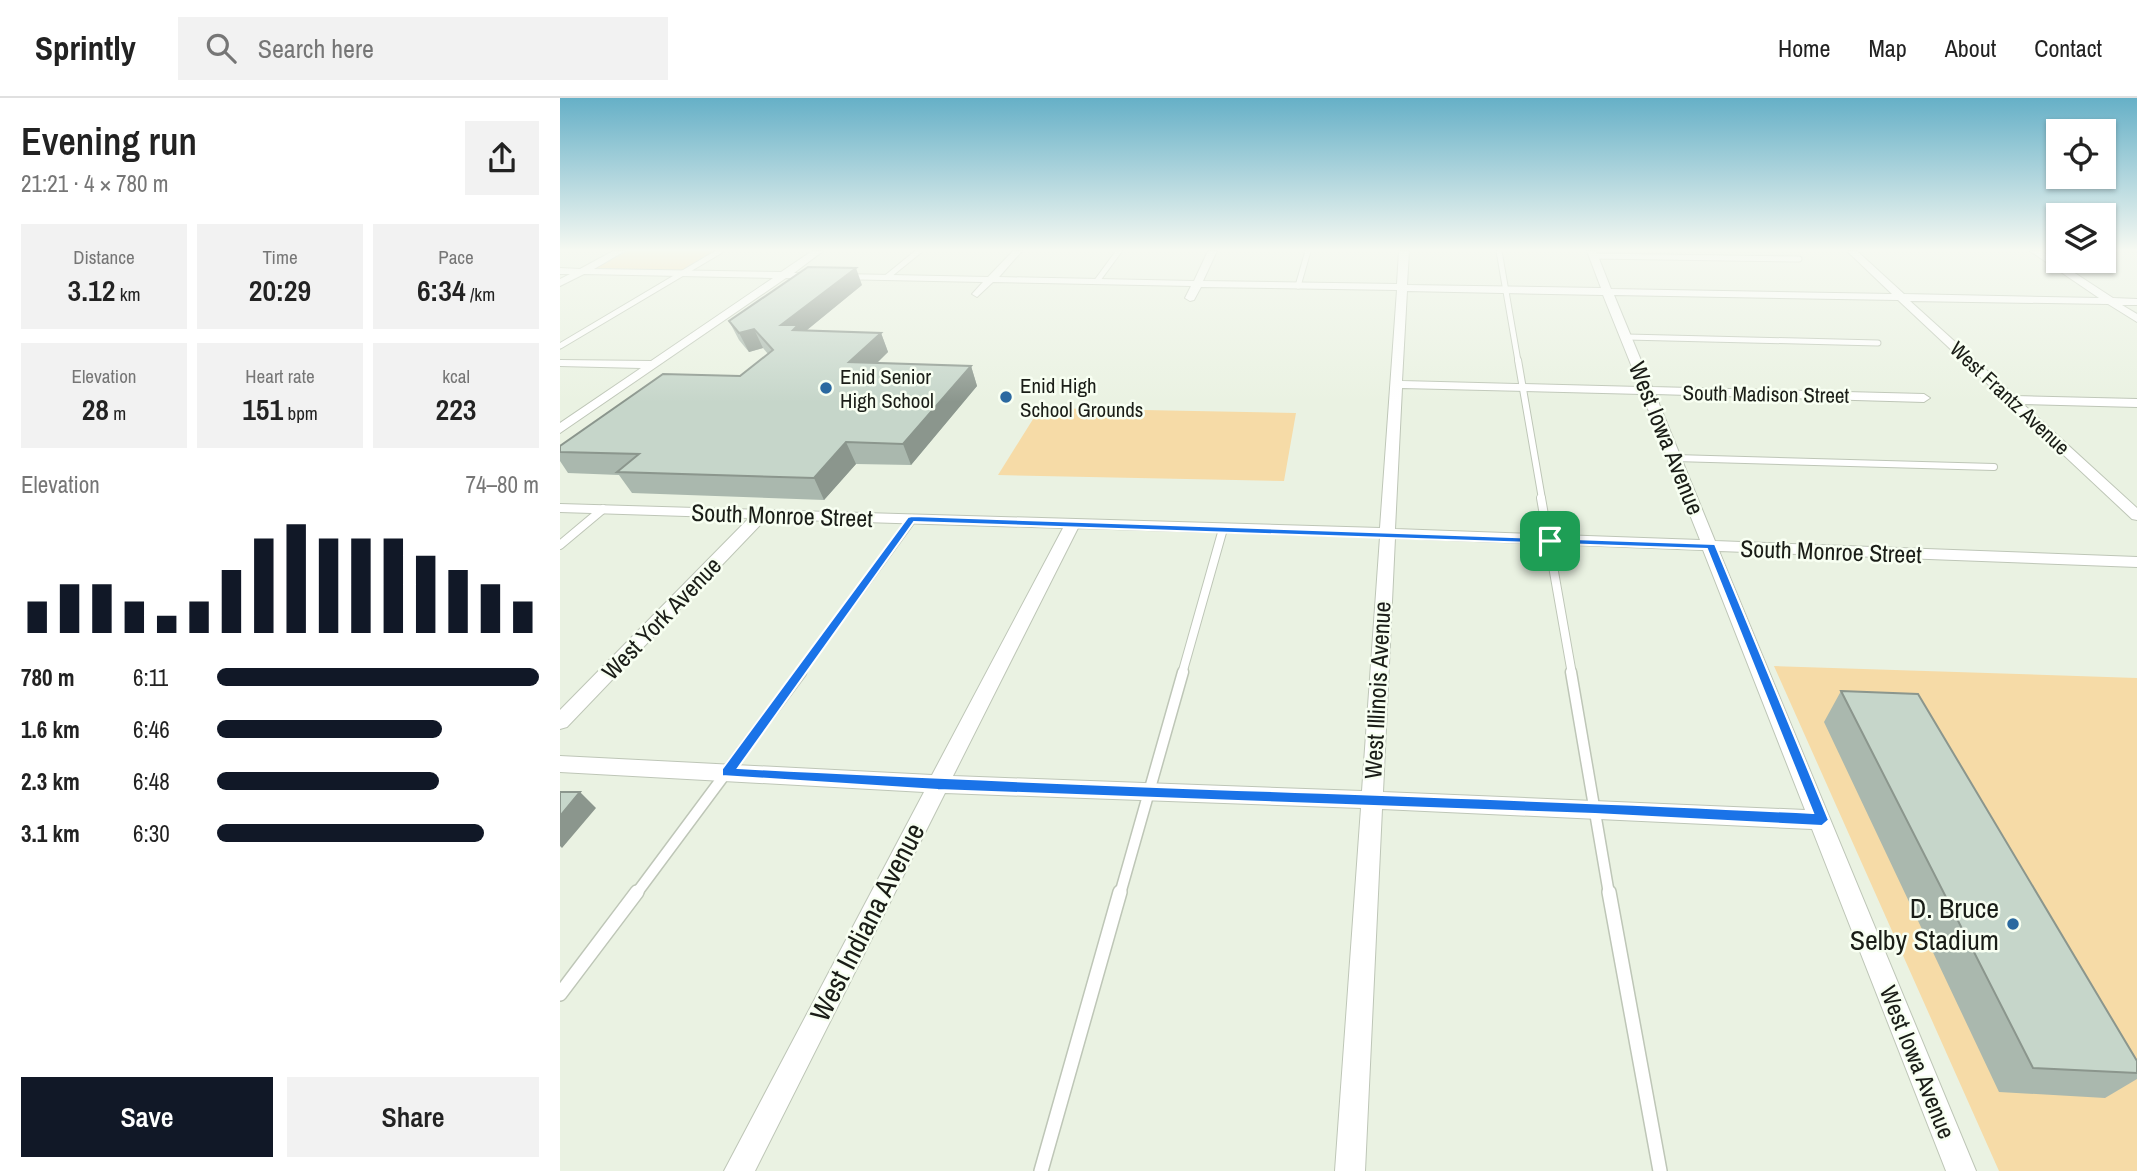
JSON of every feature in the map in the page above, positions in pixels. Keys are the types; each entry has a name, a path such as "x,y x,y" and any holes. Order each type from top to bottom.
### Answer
{"street":[{"path":"560,429 746,301"},
{"name":"West Illinois Avenue","path":"1350,1171 1400,301"},
{"name":"West Iowa Avenue","path":"1611,301 1961,1171"},
{"name":"West Frantz Avenue","path":"1905,301 2137,516"},
{"path":"2046,301 2137,302"},
{"path":"2110,302 2137,319"},
{"path":"560,363 653,365"},
{"name":"South Madison Street","path":"1397,384 1924,398"},
{"path":"2012,400 2137,403"},
{"name":"South Monroe Street","path":"560,508 1387,533 2134,564"},
{"name":"West York Avenue","path":"560,722 761,515"},
{"name":"West Indiana Avenue","path":"739,1171 1073,523"},
{"path":"560,764 938,784 1595,808 1822,820"}],"lane":[{"path":"560,346 636,301"},
{"path":"1507,301 1660,1171"},
{"path":"1627,337 1878,343"},
{"path":"1675,458 1994,467"},
{"path":"560,545 603,509"},
{"path":"560,994 727,773 912,519"},
{"path":"1041,1171 1223,529"}],"shaded area":[{"path":"1040,408 1296,413 1284,481 998,475"},
{"name":"D. Bruce Selby Stadium","path":"1774,666 2137,678 2137,1171 1999,1171"}],"building":[{"path":"758,301 812,301 781,325 798,325 793,330 881,333 849,362 971,366 903,444 846,442 814,478 617,472 639,454 560,452 560,446 663,374 740,376 773,350 754,329 739,333 729,321"},
{"path":"1841,691 1918,694 2137,1061 2137,1073 2033,1068"},
{"path":"560,792 580,792 560,816"}],"place":[{"name":"Enid Senior High School","path":"826,388"},
{"name":"Enid High School Grounds","path":"1006,397"},
{"name":"D. Bruce Selby Stadium","path":"2013,924"}],"route":[{"path":"912,519 1387,533 1550,541 1711,546 1822,820 1595,808 938,784 727,773 912,519"}]}
